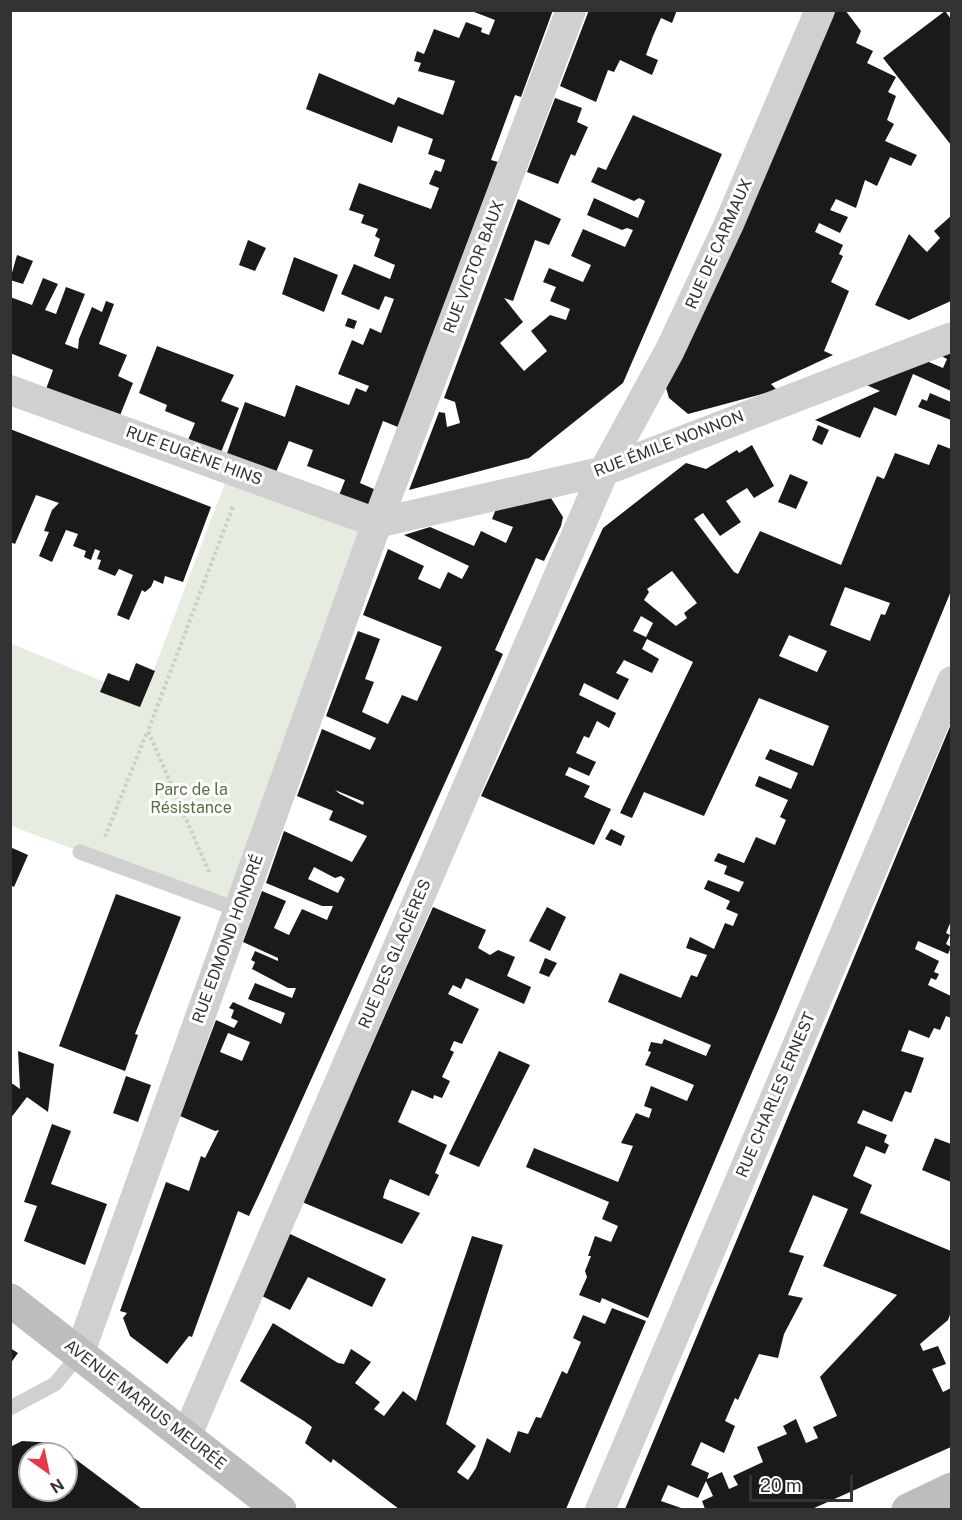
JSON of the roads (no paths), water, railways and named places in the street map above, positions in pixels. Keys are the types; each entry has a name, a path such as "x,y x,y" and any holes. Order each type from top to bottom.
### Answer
{"main road":[{"name":"AVENUE MARIUS MEURÉE","path":"10,1300 280,1509"},
{"path":"908,1509 951,1489"}],"street":[{"name":"RUE VICTOR BAUX","path":"377,523 571,10"},
{"name":"RUE DE CARMAUX","path":"604,471 670,350 728,226 820,10"},
{"name":"RUE ÉMILE NONNON","path":"377,523 604,471 951,337"},
{"name":"RUE EUGÈNE HINS","path":"10,390 377,523"},
{"name":"RUE DES GLACIÈRES","path":"186,1437 604,471"},
{"name":"RUE EDMOND HONORÉ","path":"79,1355 231,908 377,523"},
{"name":"RUE CHARLES ERNEST","path":"600,1509 951,681"}],"lane":[{"path":"80,852 231,908"},
{"path":"10,1408 55,1384 79,1355"}],"park label":[{"name":"Parc de la Résistance","path":"191,799"}]}
